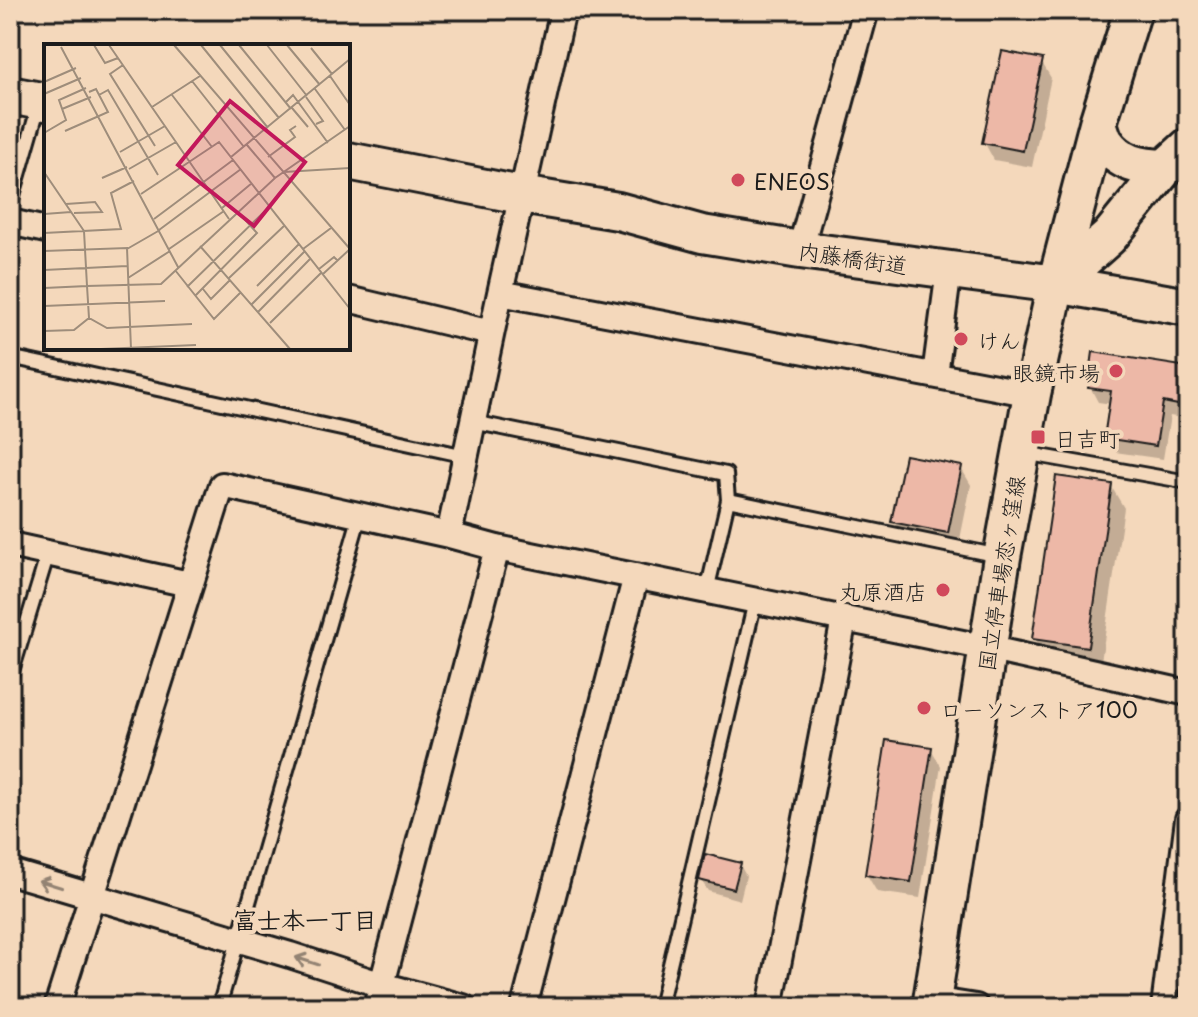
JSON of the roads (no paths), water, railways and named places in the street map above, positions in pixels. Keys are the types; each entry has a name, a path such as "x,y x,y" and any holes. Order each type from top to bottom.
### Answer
{"main road":[{"name":"国立停車場恋ヶ窪線","path":"932,1003 1020,452 1056,284 1098,123 1133,10"},
{"path":"1098,123 1105,142 1124,160 1143,167 1176,157"},
{"path":"1056,284 1109,237 1176,157"},
{"name":"内藤橋街道","path":"350,161 618,211 702,234 1056,284 1188,307"}],"street":[{"path":"449,535 563,10"},
{"path":"800,250 866,10"},
{"path":"10,222 44,230"},
{"path":"935,375 949,270"},
{"path":"500,293 1032,394"},
{"path":"350,299 491,333"},
{"path":"57,1007 222,485 497,548 987,648 1188,693"},
{"path":"10,545 189,584"},
{"path":"379,996 497,548"},
{"path":"524,1007 636,576"},
{"path":"770,1007 844,619"},
{"path":"1164,1007 1188,819"},
{"path":"10,872 238,940 379,996 463,1007"},
{"path":"932,1003 976,1007"}],"lane":[{"path":"10,206 32,100"},
{"path":"10,357 466,456"},
{"path":"473,422 726,474 728,500 707,591"},
{"path":"1020,452 1188,482"},
{"path":"728,500 1002,557"},
{"path":"219,1007 360,515"},
{"path":"10,678 48,553"},
{"path":"660,1007 755,601"}],"place":[{"name":"ENEOS","path":"738,180"},
{"name":"けん","path":"961,339"},
{"name":"眼鏡市場","path":"1116,371"},
{"name":"日吉町","path":"1038,437"},
{"name":"丸原酒店","path":"943,590"},
{"name":"ローソンストア100","path":"924,708"}],"district":[{"name":"富士本一丁目","path":"305,919"}]}
